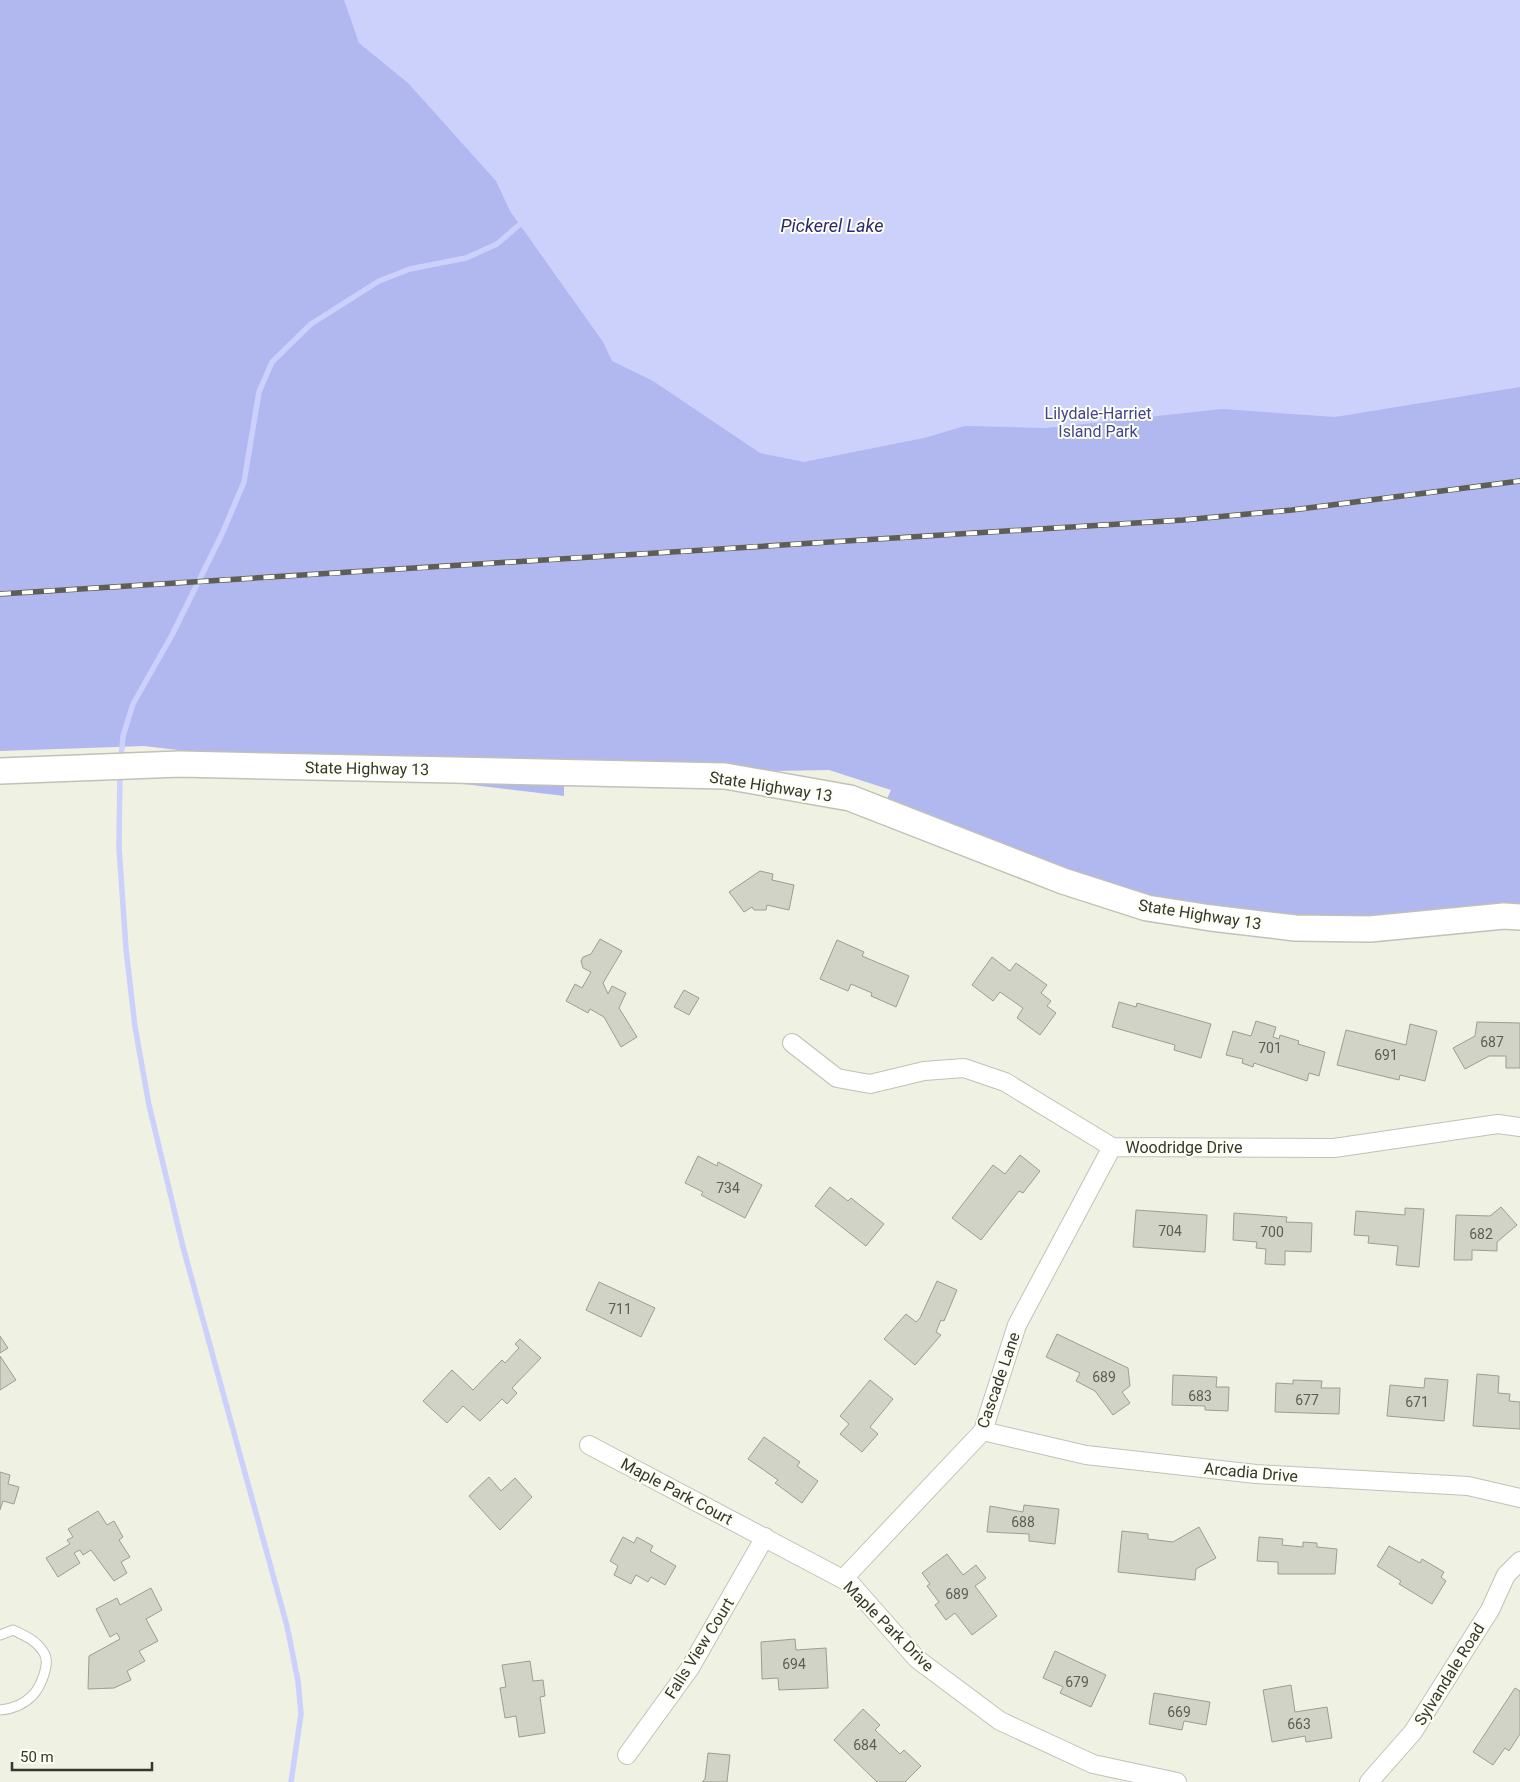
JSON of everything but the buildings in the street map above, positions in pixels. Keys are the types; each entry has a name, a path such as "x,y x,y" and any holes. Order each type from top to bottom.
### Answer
{"street":[{"name":"State Highway 13","path":"0,771 180,764 725,776 850,798 1063,882 1147,908 1211,918 1304,928 1370,929 1504,916 1520,917"},
{"name":"Woodridge Drive","path":"792,1043 837,1078 870,1084 924,1071 964,1068 1006,1082 1112,1147 1334,1148 1498,1124 1520,1127"},
{"name":"Cascade Lane","path":"850,1582 845,1577 983,1431 1017,1325 1112,1147"},
{"name":"Arcadia Drive","path":"983,1431 1086,1455 1256,1474 1468,1486 1520,1498"},
{"name":"Maple Park Court","path":"589,1445 765,1537"},
{"name":"Maple Park Drive","path":"765,1537 850,1582 918,1659 1000,1721 1093,1764 1177,1782"},
{"name":"Falls View Court","path":"627,1755 690,1668 765,1537"},
{"name":"Sylvandale Road","path":"1369,1782 1413,1732 1490,1610 1506,1575 1520,1561"}],"lane":[{"path":"0,1635 14,1630 33,1639 46,1655 46,1671 33,1696 12,1709 0,1710"}],"green space":[{"name":"Lilydale-Harriet Island Park","path":"0,0 1520,0 1520,914 1274,927 1077,888 879,817 891,790 829,770 564,775 564,796 144,746 0,751"}],"water":[{"name":"Pickerel Lake","path":"344,0 1520,0 1520,387 1335,417 1222,409 1047,428 965,426 924,438 804,462 760,453 653,381 612,361 603,342 510,211 496,181 408,83 359,43"}],"waterway":[{"path":"121,759 123,736 133,704 172,635 222,534 244,482 259,392 272,362 311,324 379,281 410,269 466,258 497,244 519,225"},
{"path":"120,771 119,847 126,949 135,1027 149,1105 183,1247 287,1626 298,1681 301,1714 291,1782"}],"railway":[{"path":"0,594 1183,520 1292,510 1520,481"}]}
